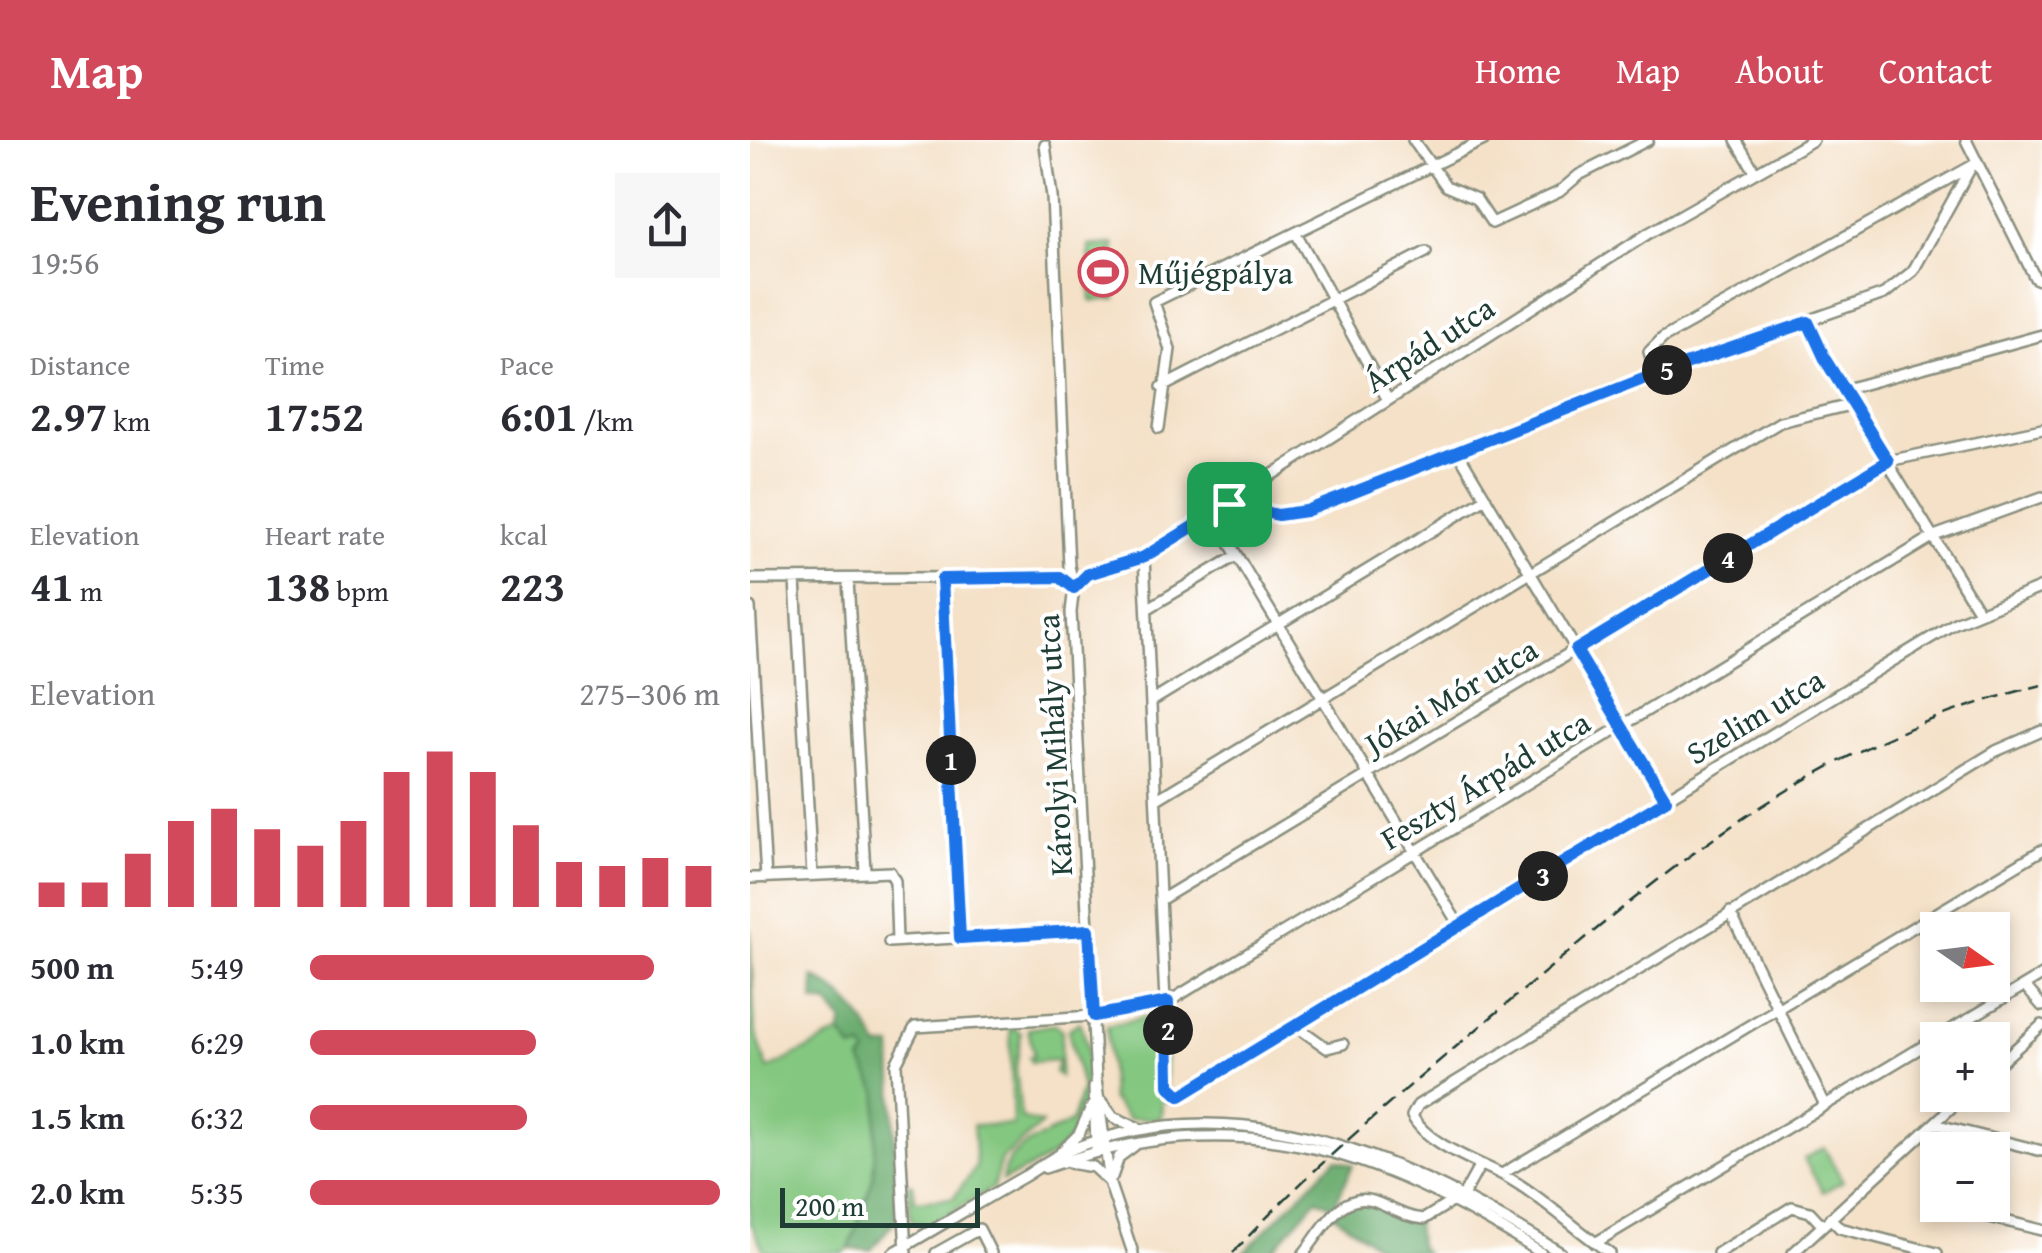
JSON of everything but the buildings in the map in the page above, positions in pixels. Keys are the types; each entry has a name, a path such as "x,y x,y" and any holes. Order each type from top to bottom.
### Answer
{"street":[{"path":"1413,140 1451,190 1476,199 1492,224 1558,192 1579,175 1648,140"},
{"path":"1158,428 1170,349 1154,302 1484,140"},
{"path":"1736,140 1754,170"},
{"name":"Árpád utca","path":"1074,588 1088,574 1144,557 1754,170 1813,140"},
{"path":"1966,140 1973,166 2041,282"},
{"name":"Károlyi Mihály utca","path":"1045,145 1054,242 1069,566 1074,588 1071,612 1096,1100 1100,1145 1133,1253"},
{"path":"1229,504 1261,513 1294,514 1656,374 1884,294 1905,280 1973,166"},
{"path":"1656,374 1649,352 1663,338 1973,166"},
{"path":"1296,232 1388,400"},
{"path":"1162,387 1426,252"},
{"path":"1808,322 1826,361 1978,610"},
{"path":"1846,390 2042,334"},
{"path":"1157,799 1780,422 1854,404"},
{"name":"Jókai Mór utca","path":"1162,899 1888,461 2042,430"},
{"path":"1458,452 1666,800"},
{"name":"Feszty Árpád utca","path":"1168,1002 1934,536 2042,496"},
{"path":"1152,701 1486,498"},
{"path":"1212,514 1460,927"},
{"path":"1147,609 1236,556"},
{"path":"906,1250 896,1064 915,1027 1094,1016 1168,1002 1144,557"},
{"path":"750,579 1060,577 1074,588"},
{"path":"942,579 960,938"},
{"path":"795,580 812,874"},
{"path":"848,580 864,871"},
{"name":"Szelim utca","path":"1168,1002 1169,1086 1176,1097 1978,610 2042,587"},
{"path":"750,607 766,878"},
{"path":"1610,1253 1502,1174 1479,1168 1420,1127 1412,1116 1418,1105 1996,751 2042,731"},
{"path":"1502,1174 2042,850"},
{"path":"750,878 864,871 893,874 893,941 1089,930"},
{"path":"1730,912 1824,1103"},
{"path":"1595,1243 2042,976"},
{"path":"2026,986 2042,1006"},
{"path":"2010,1054 2042,1025"},
{"path":"1296,1026 1326,1048 1343,1044"},
{"path":"1061,1158 1096,1100 1113,1117 1144,1135"},
{"path":"1793,1253 1947,1112"},
{"path":"1934,1124 2042,1151"},
{"path":"1061,1158 1093,1167 1110,1183 1119,1157 1144,1135"},
{"path":"893,1253 906,1250 1028,1174 1061,1158 1144,1135 1238,1135 1295,1144 1374,1166 1459,1196 1561,1253"},
{"path":"1306,1250 1333,1214 1356,1199 1371,1200 1424,1219 1459,1196 1479,1168"},
{"path":"1459,1196 1540,1253"},
{"path":"1718,1253 1792,1207 1840,1228 1937,1253"},
{"path":"2009,1222 2042,1230"},
{"path":"936,1253 980,1229 991,1253"}],"green space":[{"name":"Műjégpálya","path":"1114,244 1116,299 1091,301 1089,246"},
{"path":"750,929 755,1030 768,1069 840,1033 853,1049 863,1048 868,1054 862,1062 878,1096 876,1156 862,1224 844,1253 765,1253 750,1222"},
{"path":"813,977 852,1006 878,1047 892,1047 897,1218 871,1250 849,1249 873,1178 878,1093 861,1061 867,1054 863,1048 853,1050 840,1033 843,1022 828,1004 814,1001"},
{"path":"1158,1014 1160,1033 1165,1033 1166,1099 1162,1100 1161,1118 1128,1119 1111,1099 1107,1026"},
{"path":"1079,1022 1087,1047 1088,1075 1075,1131 1055,1154 1002,1181 1005,1168 1019,1150 1072,1121 1082,1088 1068,1030"},
{"path":"1056,1024 1062,1031 1060,1076 1055,1072 1059,1060 1031,1062 1029,1057 1034,1056 1028,1029"},
{"path":"1010,1025 1021,1033 1016,1068 1021,1118 1042,1124 1001,1160 993,1188 926,1227 911,1220 908,1184 913,1184 915,1201 953,1198 976,1167 973,1125 1013,1125"},
{"path":"1824,1148 1843,1181 1823,1192 1804,1159"},
{"path":"1336,1159 1353,1165 1334,1207 1317,1199 1270,1253 1243,1253"},
{"path":"1356,1199 1416,1218 1418,1245 1425,1253 1386,1253 1333,1214"}],"railway":[{"path":"1233,1253 1327,1159 1428,1071 1624,907 1748,815 1883,740 1959,710 2042,685"}],"place":[{"name":"Műjégpálya","path":"1103,272"}],"route":[{"path":"1808,322 1826,361 1888,461 1576,650 1666,800 1176,1097 1169,1086 1168,1002 1122,1014 1094,1016 1089,930 960,938 942,579 1060,577 1074,588 1088,574 1144,557 1229,504 1278,515 1306,511 1656,374 1808,322"}]}
